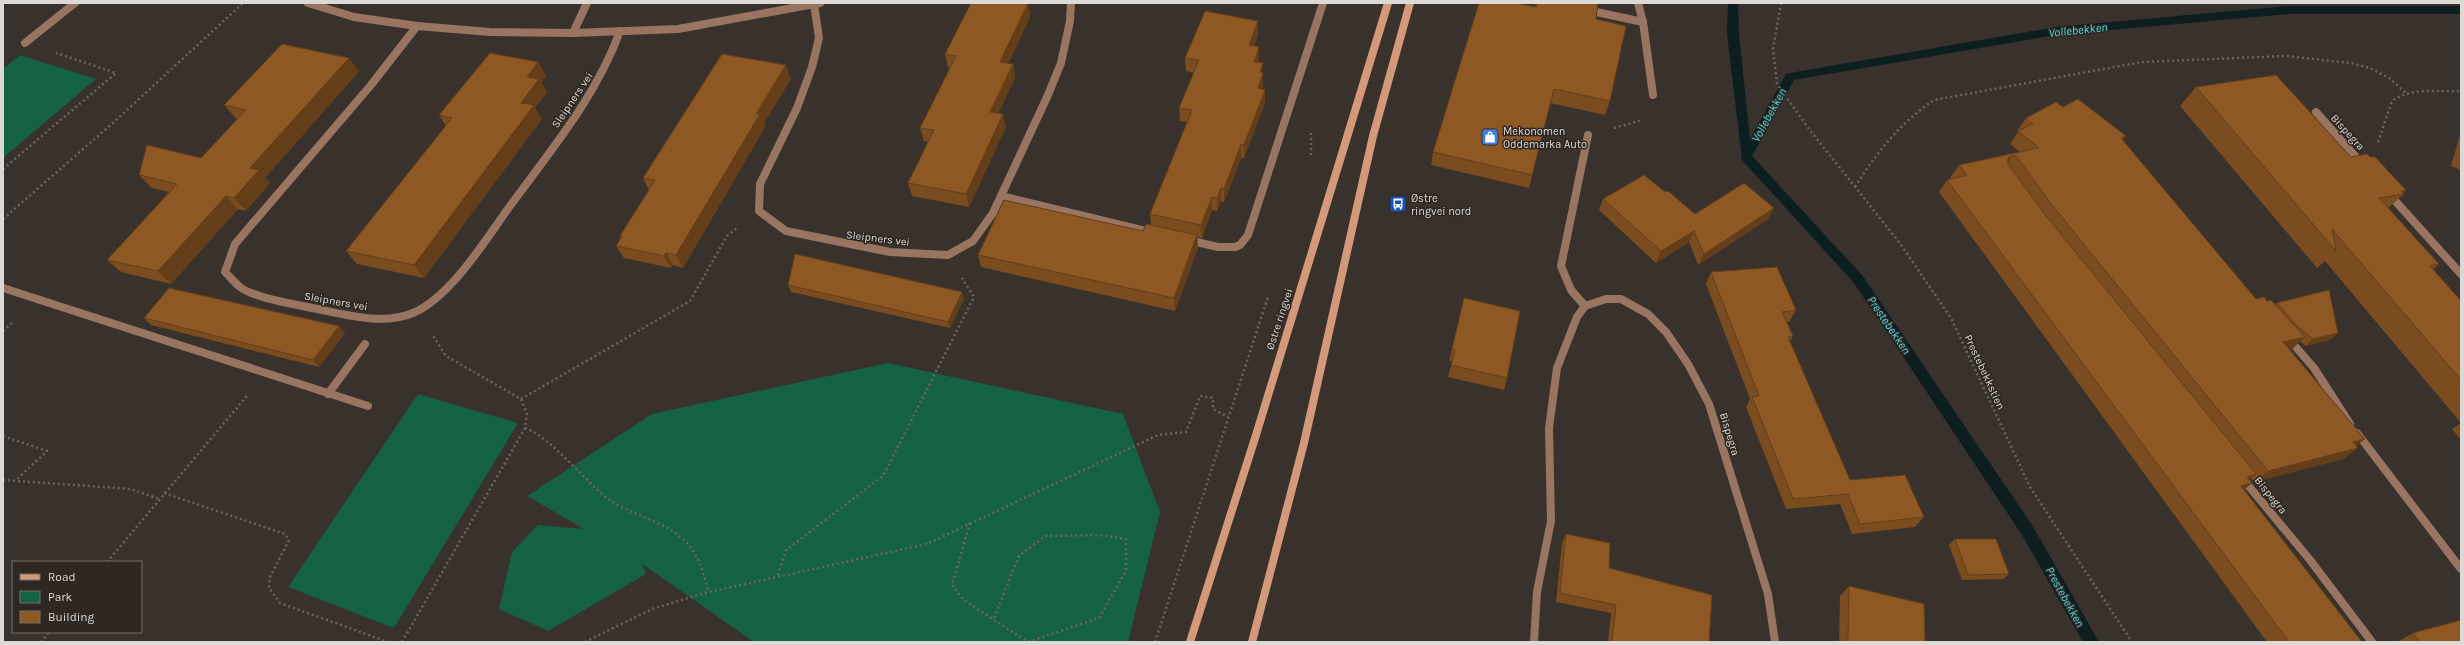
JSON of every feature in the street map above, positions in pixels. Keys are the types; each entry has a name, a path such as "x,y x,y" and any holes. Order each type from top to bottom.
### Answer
{"main road":[{"name":"Østre ringvei","path":"1190,642 1254,442 1277,361 1337,173 1388,3"},
{"path":"1252,642 1304,442 1319,369 1374,136 1410,3"}],"street":[{"path":"26,42 75,3"},
{"path":"308,3 354,17 417,26 490,32 573,33 686,28 731,21 817,4 819,38 812,67 797,108 760,184 759,211"},
{"path":"573,33 587,3"},
{"path":"948,255 973,240 993,213 1061,63 1070,21 1071,3"},
{"path":"1179,238 1218,247 1235,247 1240,245 1248,235 1323,3"},
{"path":"1638,3 1643,22 1653,95"},
{"path":"1582,9 1643,22"},
{"name":"Sleipners vei","path":"417,26 371,85 235,244 225,272 241,288 277,301 324,311 378,319 413,313 444,288 482,244 593,92 612,57 620,31"},
{"name":"Bispegra","path":"2316,112 2369,172"},
{"path":"1534,642 1537,592 1551,521 1549,428 1557,368 1577,317 1585,306 1571,290 1561,266 1588,135"},
{"path":"2385,190 2461,274"},
{"path":"1001,196 1031,206 1163,235"},
{"name":"Sleipners vei","path":"759,211 786,231 838,243 890,252 948,255"},
{"path":"3,288 368,406"},
{"name":"Bispegra","path":"1585,306 1606,299 1621,299 1641,310 1666,332 1688,364 1710,404 1768,594 1774,642"},
{"path":"2281,331 2303,352 2351,426 2461,569"},
{"path":"328,394 365,344"},
{"name":"Bispegra","path":"2236,470 2310,560 2372,642"}],"path":[{"path":"3,219 113,123 243,3"},
{"name":"Prestebekkstien","path":"1781,3 1773,49 1777,84 1803,122 1899,242 1951,318 2030,487 2132,642"},
{"path":"3,169 116,73 26,42"},
{"path":"1855,187 1882,144 1912,114 1934,100 2142,62 2286,56 2350,63 2370,68 2389,78 2406,93"},
{"path":"2377,144 2392,101 2406,93 2461,91"},
{"path":"1588,135 1644,120 1653,95"},
{"path":"1311,127 1311,159"},
{"path":"521,399 690,301 727,236 759,211"},
{"path":"778,575 786,550 882,476 974,297 948,255"},
{"path":"1155,642 1268,295"},
{"path":"402,642 525,428 527,414 521,399 446,356 434,336 413,313"},
{"path":"108,561 266,374"},
{"path":"585,642 652,609 708,592 778,575 926,544 1158,435 1186,432 1200,396 1213,398 1213,409 1228,417"},
{"path":"525,428 536,432 590,485 612,502 672,529 696,552 703,569 708,592"},
{"path":"3,436 47,451 15,481"},
{"path":"3,480 131,489 159,499"},
{"path":"164,493 285,534 289,540 270,577 269,588 280,603 388,642"},
{"path":"970,524 952,585 966,601 994,618 1028,642 1099,618 1126,570 1126,539 1099,535 1045,536 1019,556 994,618"},
{"path":"41,642 48,633"}],"green space":[{"path":"20,55 96,79 3,158 3,69"},
{"path":"888,363 1123,414 1160,512 1128,642 754,642 641,563 646,574 548,631 499,609 512,552 538,525 584,529 527,496 652,414"},
{"path":"418,394 518,423 394,628 288,587"}],"building":[{"path":"971,3 1028,3 1000,62 1013,64 990,112 1003,114 966,194 908,183 934,130 920,128 956,56 945,54"},
{"path":"1479,3 1516,3 1536,7 1537,3 1593,3 1598,4 1596,19 1626,26 1610,101 1554,89 1532,175 1433,152"},
{"path":"1205,11 1258,21 1249,45 1259,47 1254,62 1263,63 1260,72 1263,73 1258,88 1265,90 1244,145 1241,144 1224,189 1221,188 1217,198 1212,197 1201,225 1150,214 1192,110 1179,108 1199,60 1185,58"},
{"path":"282,44 349,58 250,168 259,170 234,198 226,196 158,271 107,260 177,184 139,175 147,145 201,158 246,110 224,105"},
{"path":"490,53 538,62 527,77 539,79 521,103 534,105 414,265 346,251 452,118 439,115"},
{"path":"722,54 786,65 756,114 760,114 676,255 666,253 664,256 616,246 622,236 620,236 655,180 643,178"},
{"path":"2276,75 2351,157 2367,154 2370,157 2375,157 2406,190 2401,191 2404,194 2379,198 2439,264 2430,266 2461,301 2461,380 2332,229 2336,251 2196,87"},
{"path":"2078,99 2126,136 2121,138 2256,299 2264,297 2267,301 2271,300 2305,337 2283,342 2365,439 2353,442 2358,448 2268,471 2052,205 2017,157 2013,155 2008,158 2008,164 2043,212 2256,474 2247,477 2252,483 2241,486 2362,642 2289,642 1947,180 1967,175 1959,165 2039,148 2018,131 2033,124 2026,118 2056,102 2063,107"},
{"path":"1644,175 1665,192 1668,191 1695,214 1744,183 1774,208 1704,254 1694,231 1661,251 1603,199"},
{"path":"1004,200 1143,231 1146,224 1197,235 1174,298 978,255"},
{"path":"795,254 962,292 948,322 788,285"},
{"path":"1777,267 1796,310 1782,312 1793,336 1788,337 1850,480 1905,475 1924,517 1860,524 1848,494 1793,499 1752,397 1759,396 1711,272"},
{"path":"169,288 339,326 313,360 144,318"},
{"path":"2329,290 2338,333 2313,339 2297,326 2277,303"},
{"path":"1464,298 1520,311 1507,378 1451,365 1455,350 1452,349"},
{"path":"1566,534 1610,543 1609,568 1712,595 1709,642 1612,642 1616,605 1560,593"},
{"path":"1955,539 1996,539 2009,574 1968,575"},
{"path":"1849,586 1924,604 1925,642 1848,642"},
{"path":"2461,620 2461,642 2420,642 2413,633"}],"waterway":[{"name":"Prestebekken","path":"1733,3 1733,34 1746,157"},
{"name":"Vollebekken","path":"1746,157 1790,77 2056,31 2289,10 2461,10"},
{"name":"Prestebekken","path":"1746,157 1858,279 2027,530 2091,642"}],"place":[{"name":"Mekonomen Oddemarka Auto","path":"1490,137"},
{"name":"Østre ringvei nord","path":"1398,204"}]}
